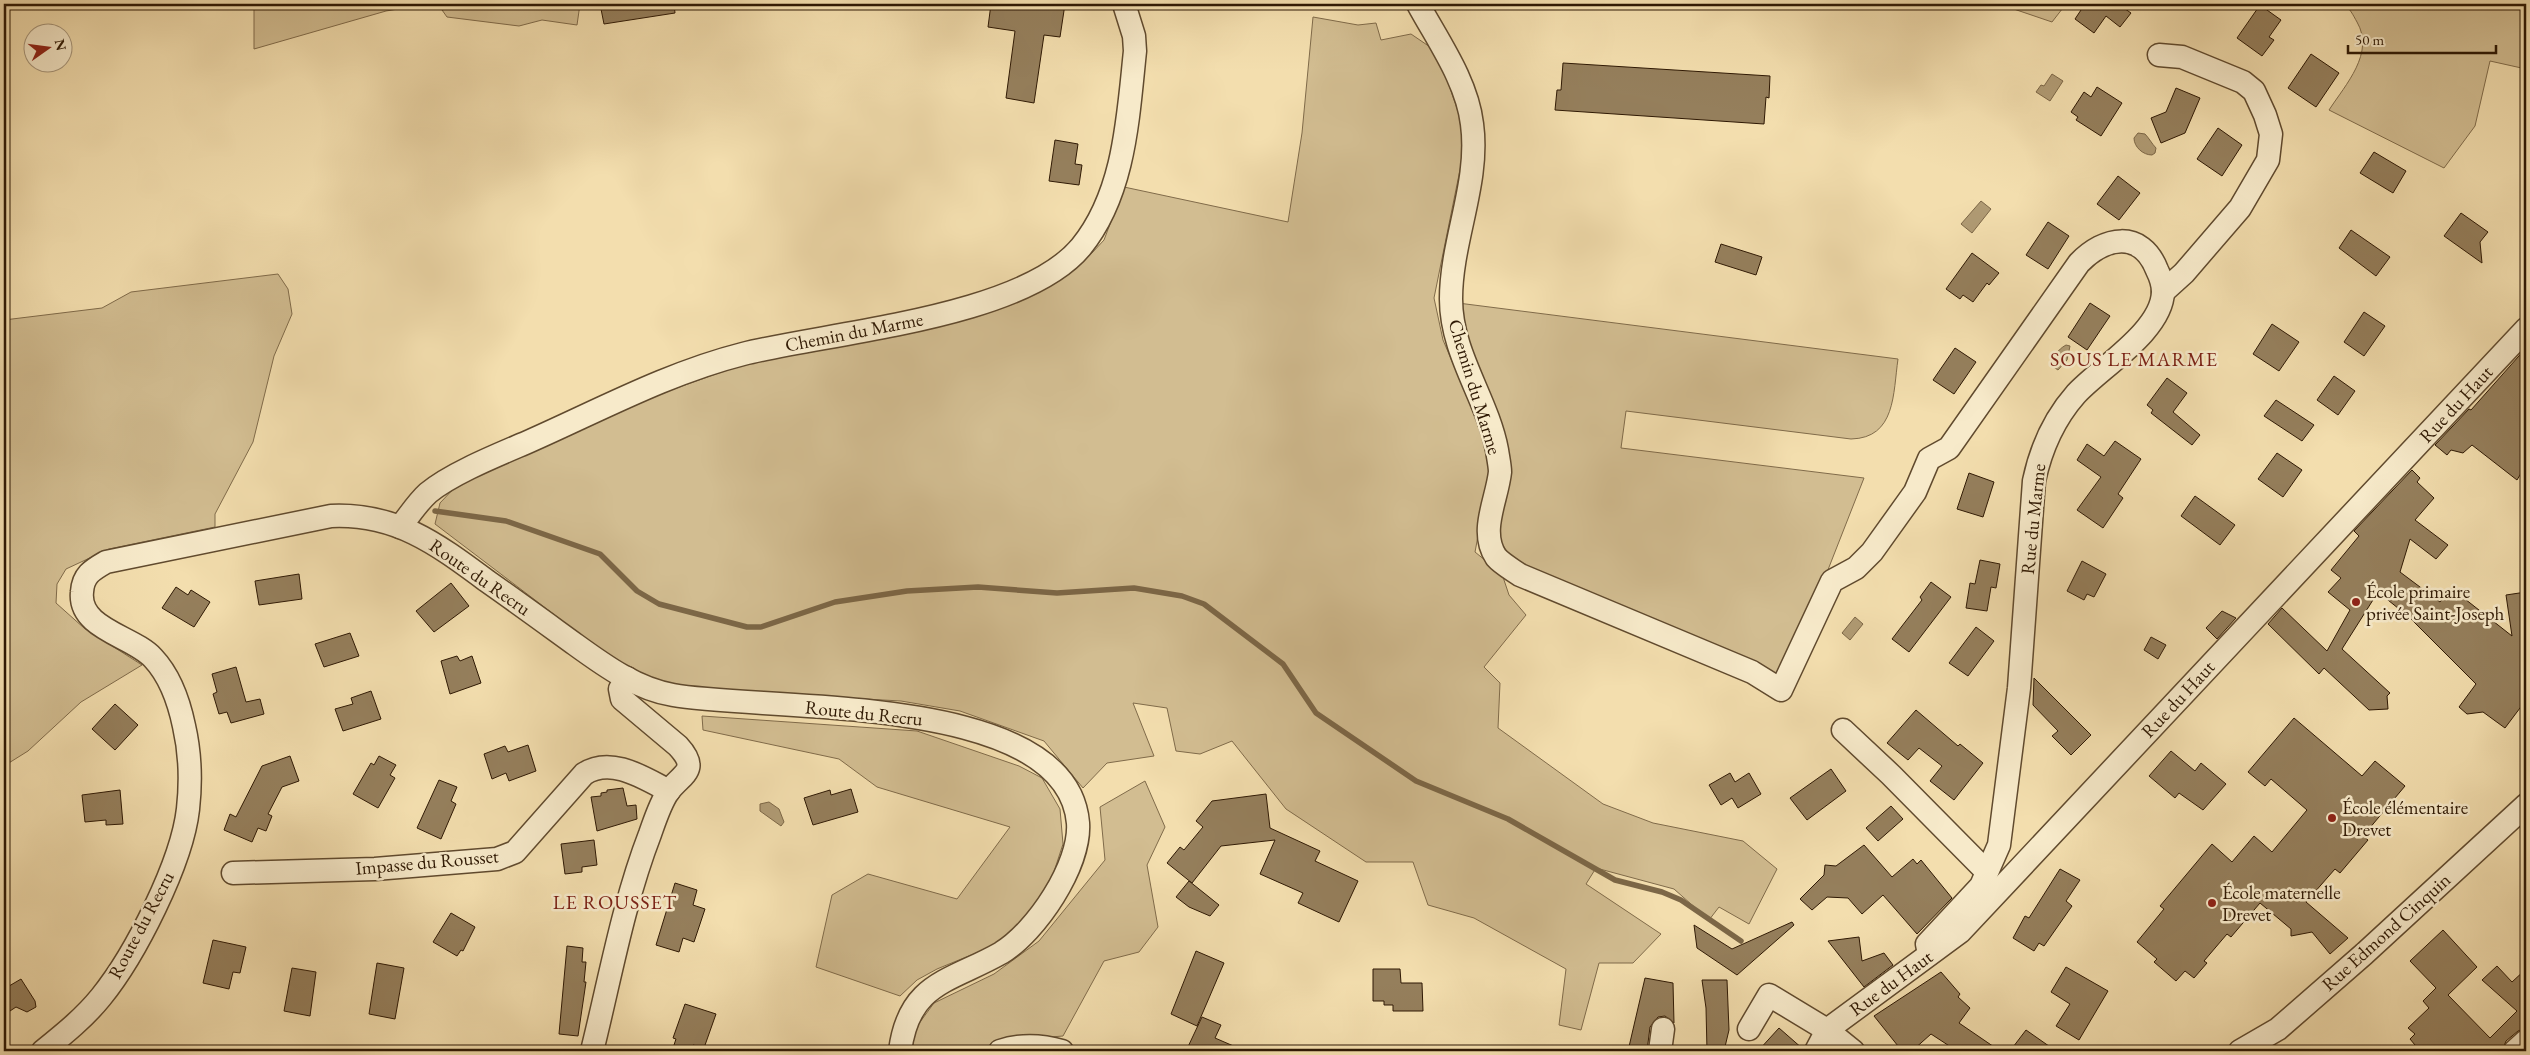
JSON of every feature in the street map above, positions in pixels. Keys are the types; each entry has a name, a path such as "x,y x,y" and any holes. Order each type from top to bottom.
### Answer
{"street":[{"name":"Chemin du Marme","path":"400,527 426,494 445,482 507,451 690,370 743,354 920,319 963,308 1022,287 1059,266 1079,249 1096,226 1119,171 1135,51 1134,36 1124,4"},
{"name":"Chemin du Marme","path":"1418,4 1458,78 1467,100 1472,123 1474,156 1453,272 1452,324 1460,353 1496,448 1500,471 1488,531 1490,544 1497,558 1520,575 1752,672 1781,690 1832,581 1856,568 1884,539 1916,492 1929,459 1949,448 2079,263 2091,250 2104,244 2118,242 2132,243 2144,250 2154,261 2162,292"},
{"path":"2159,55 2182,57 2243,82 2254,91 2271,134 2268,160 2240,208 2184,273 2162,292"},
{"name":"Rue du Marme","path":"1929,954 1927,944 1981,886 1986,870 1999,845 2019,688 2034,482 2040,453 2054,423 2076,394 2150,325 2160,306 2162,292"},
{"name":"Rue du Haut","path":"1816,1051 1827,1030 1960,932 2526,329"},
{"name":"Route du Recru","path":"43,1051 75,1025 102,997 129,957 170,873 188,810 189,772 185,727 177,699 166,674 152,656 130,641 101,626 86,613 81,598 83,580 92,570 106,562 331,516 363,516 400,527 436,544 607,667 626,678 669,695 694,699 848,708 958,726 987,734 1040,759 1053,770 1065,786 1073,802 1078,822 1078,839 1074,856 1050,902 1018,939 1003,952 932,987 920,999 908,1016 900,1051"},
{"path":"592,1051 635,873 669,791 688,773 687,758 678,746 626,705 622,699 620,689 626,678"},
{"path":"1842,730 1891,775 1986,870"},
{"name":"Impasse du Rousset","path":"233,873 375,869 497,859 515,852 584,774 599,768 619,768 634,773 669,791"},
{"name":"Rue Edmond Cinquin","path":"2240,1051 2278,1029 2371,948 2526,805"},
{"path":"1749,1029 1769,995 1827,1030 1853,1051"},
{"path":"1660,1051 1663,1029"},
{"path":"2515,1051 2526,1041"},
{"path":"1000,1051 1019,1046 1038,1046 1062,1051"}],"shaded area":[{"path":"254,4 428,4 386,11 254,49"},
{"path":"501,4 580,4 577,25 542,20 519,26 447,17 442,10 454,7"},
{"path":"1999,4 2066,4 2052,22"},
{"path":"2343,4 2526,4 2526,69 2490,61 2475,126 2444,168 2329,110 2356,68 2361,57 2363,45 2362,34 2357,22"},
{"path":"1313,17 1358,25 1376,23 1381,40 1411,34 1433,49 1441,62 1459,114 1464,150 1434,298 1443,340 1487,443 1491,467 1475,552 1502,574 1509,595 1526,615 1484,667 1500,683 1498,728 1603,804 1653,823 1743,841 1777,869 1749,924 1719,907 1709,920 1674,889 1596,868 1586,884 1661,934 1633,963 1599,963 1581,1030 1559,1025 1566,969 1474,918 1428,905 1413,862 1366,862 1286,809 1232,741 1200,754 1176,751 1167,708 1133,703 1154,756 1107,763 1083,788 1044,741 960,711 901,701 701,690 647,679 610,657 435,524 440,503 457,485 629,405 744,364 1056,281 1092,253 1104,240 1124,187 1288,222 1302,133"},
{"path":"2052,74 2063,81 2050,101 2036,92 2041,85 2044,86"},
{"path":"2138,133 2145,134 2156,148 2155,153 2152,155 2145,154 2137,147 2134,138"},
{"path":"1981,201 1991,209 1972,233 1961,224"},
{"path":"278,274 288,289 292,314 274,356 253,442 215,514 215,527 109,549 66,569 57,584 56,603 84,628 142,665 81,702 28,751 4,766 4,320 102,308 131,292"},
{"path":"1458,303 1898,359 1890,411 1877,431 1866,437 1851,439 1626,411 1621,448 1864,478 1802,636 1780,673 1770,676 1517,567 1493,530 1507,467"},
{"path":"2066,345 2070,346 2067,360 2058,370 2052,366 2054,359 2058,351"},
{"path":"1855,617 1863,624 1850,640 1842,633"},
{"path":"702,716 917,731 1019,766 1042,778 1060,809 1063,844 1048,890 1009,936 993,946 937,969 917,980 900,996 816,967 832,895 868,874 957,899 1010,827 877,787 839,759 703,730"},
{"path":"1145,781 1165,827 1147,865 1158,927 1139,952 1104,961 1063,1036 1002,1041 983,1051 910,1051 909,1037 934,1003 994,974 1039,941 1105,860 1100,807"},
{"path":"769,802 779,809 784,822 781,826 760,811 760,804"}],"building":[{"path":"600,4 674,4 675,13 604,24"},
{"path":"991,4 1065,4 1060,37 1044,35 1034,103 1006,98 1015,31 988,27"},
{"path":"2085,4 2118,4 2131,13 2120,27 2106,16 2094,33 2075,19"},
{"path":"2260,5 2281,20 2269,37 2274,40 2262,56 2237,38"},
{"path":"2311,54 2339,73 2316,107 2288,88"},
{"path":"1563,63 1770,76 1769,98 1766,97 1764,124 1555,110 1557,90 1561,90"},
{"path":"2097,87 2122,103 2101,136 2076,120 2078,117 2071,112 2084,92 2091,97"},
{"path":"2176,88 2200,98 2185,133 2161,143 2151,118 2166,112"},
{"path":"2218,128 2242,145 2222,176 2197,159"},
{"path":"1055,140 1078,144 1075,164 1082,165 1079,185 1049,181"},
{"path":"2374,152 2406,171 2393,193 2360,173"},
{"path":"2118,176 2140,193 2119,220 2097,204"},
{"path":"2461,213 2488,232 2480,242 2482,263 2444,236"},
{"path":"2048,222 2069,236 2048,269 2026,255"},
{"path":"2351,230 2390,257 2376,276 2339,248"},
{"path":"1721,244 1762,257 1756,275 1715,262"},
{"path":"1972,253 1999,273 1989,285 1987,283 1973,302 1963,295 1960,299 1946,289"},
{"path":"2090,303 2110,316 2087,350 2068,337"},
{"path":"2364,312 2385,326 2364,356 2344,342"},
{"path":"2272,324 2299,342 2279,371 2253,354"},
{"path":"1955,348 1976,362 1954,394 1933,380"},
{"path":"2526,348 2526,465 2517,480 2472,445 2463,453 2451,450 2447,455 2435,445 2469,409 2471,410"},
{"path":"2334,376 2355,391 2338,415 2317,400"},
{"path":"2167,378 2187,393 2173,412 2200,435 2192,445 2151,413 2153,410 2147,405"},
{"path":"2276,400 2314,425 2302,441 2264,416"},
{"path":"2115,441 2141,459 2118,494 2123,498 2103,528 2077,510 2101,477 2077,460 2087,444 2104,456"},
{"path":"2277,453 2302,470 2283,497 2258,479"},
{"path":"2412,470 2420,478 2417,482 2434,498 2415,520 2448,545 2436,559 2410,539 2400,572 2440,602 2451,588 2512,636 2506,595 2526,592 2526,700 2505,728 2483,712 2467,714 2459,707 2476,684 2409,617 2378,592 2342,649 2390,693 2387,696 2388,709 2369,710 2324,668 2319,674 2268,624 2282,608 2327,651 2350,610 2328,592 2341,578 2331,570 2359,536 2354,531"},
{"path":"1969,473 1994,482 1983,517 1957,509"},
{"path":"2195,496 2235,525 2220,545 2181,516"},
{"path":"1980,560 2000,564 1996,588 1991,587 1987,611 1966,608 1970,583 1975,584"},
{"path":"2082,561 2106,574 2094,597 2087,594 2084,600 2067,591"},
{"path":"299,574 302,599 259,605 255,581"},
{"path":"1931,582 1951,597 1909,652 1892,639 1922,600 1920,597"},
{"path":"451,583 469,606 434,632 416,611"},
{"path":"176,587 188,595 191,590 210,602 194,627 162,608"},
{"path":"2222,611 2236,618 2217,639 2206,628"},
{"path":"1976,627 1994,641 1968,676 1949,663"},
{"path":"350,633 359,656 324,667 315,644"},
{"path":"2151,637 2166,645 2158,659 2144,650"},
{"path":"457,656 460,661 472,656 481,683 450,694 441,661"},
{"path":"236,667 246,702 260,699 264,714 231,723 227,712 219,714 213,694 217,692 212,674"},
{"path":"2034,678 2091,735 2071,755 2052,736 2058,731 2033,705"},
{"path":"371,691 381,719 343,731 335,709 353,704 351,698"},
{"path":"115,704 138,725 115,750 92,729"},
{"path":"1916,710 1958,746 1960,744 1983,763 1954,800 1930,781 1942,766 1919,748 1908,760 1887,743"},
{"path":"2294,718 2362,776 2375,761 2405,786 2363,836 2368,840 2340,873 2335,869 2306,902 2348,938 2330,954 2312,932 2291,936 2291,929 2260,903 2231,937 2227,934 2204,961 2207,963 2194,978 2185,971 2176,981 2154,962 2157,959 2137,942 2164,909 2160,906 2212,844 2232,862 2254,836 2272,852 2307,810 2271,779 2265,786 2248,772"},
{"path":"528,745 536,771 509,781 506,773 492,779 484,754 505,746 508,752"},
{"path":"2171,751 2195,771 2201,763 2226,784 2203,810 2179,793 2175,798 2149,776"},
{"path":"290,756 299,781 282,787 268,814 272,816 266,831 258,828 252,842 224,830 230,814 236,817 262,766"},
{"path":"379,756 396,765 390,775 395,778 378,808 353,794 371,763 374,765"},
{"path":"1831,769 1846,791 1807,820 1790,798"},
{"path":"1730,773 1735,782 1749,773 1761,794 1738,808 1732,798 1721,805 1709,785"},
{"path":"439,780 457,787 451,801 456,804 441,839 417,828"},
{"path":"623,788 627,806 636,805 637,819 597,831 591,797 601,796 601,793 607,792 607,790"},
{"path":"851,789 858,812 813,825 804,798 830,790 831,795"},
{"path":"120,790 123,824 106,825 106,820 85,822 82,795"},
{"path":"1266,794 1270,828 1320,851 1315,861 1358,881 1339,922 1298,903 1303,893 1260,874 1275,840 1221,846 1192,883 1167,863 1180,847 1184,850 1203,827 1196,821 1212,801"},
{"path":"1891,806 1903,819 1878,841 1866,828"},
{"path":"594,840 597,865 582,867 582,872 565,874 561,844"},
{"path":"1864,845 1892,877 1913,859 1917,864 1921,860 1952,898 1917,934 1883,895 1862,914 1848,898 1827,897 1812,910 1800,899 1824,875 1825,865 1836,866"},
{"path":"2060,869 2080,880 2066,901 2072,906 2044,946 2039,943 2034,951 2013,938 2025,916 2029,918"},
{"path":"1189,881 1219,905 1210,916 1189,907 1176,897"},
{"path":"675,883 697,890 693,905 705,909 694,942 683,938 679,952 656,945"},
{"path":"451,913 475,927 463,951 461,950 457,956 433,942"},
{"path":"1792,922 1794,925 1737,975 1697,948 1694,925 1732,949"},
{"path":"2443,930 2477,967 2448,995 2490,1038 2517,1011 2482,980 2497,966 2512,982 2526,969 2526,1028 2518,1031 2506,1041 2502,1051 2420,1051 2410,1039 2415,1034 2408,1028 2429,1008 2423,1001 2436,988 2410,961"},
{"path":"1859,937 1862,961 1884,953 1893,965 1864,987 1828,941"},
{"path":"213,940 246,947 240,973 233,972 229,989 203,983"},
{"path":"567,946 583,948 582,962 586,962 584,982 586,982 578,1036 559,1034"},
{"path":"1196,951 1224,963 1197,1026 1171,1014"},
{"path":"377,963 404,968 395,1019 369,1014"},
{"path":"2066,967 2108,991 2079,1040 2056,1026 2070,1004 2051,992"},
{"path":"292,968 316,972 310,1016 284,1011"},
{"path":"1373,969 1400,969 1401,983 1422,983 1423,1011 1393,1011 1393,1005 1384,1005 1384,1001 1373,1001"},
{"path":"1941,972 1960,994 1958,997 1970,1008 1959,1023 2000,1051 1957,1051 1931,1034 1912,1051 1902,1051 1874,1016"},
{"path":"1645,978 1673,983 1674,1023 1665,1016 1658,1017 1650,1027 1647,1051 1628,1051"},
{"path":"21,979 35,1001 36,1007 27,1012 16,1007 4,1015 4,989"},
{"path":"1702,980 1727,980 1729,1030 1724,1051 1707,1051 1706,1008"},
{"path":"685,1004 716,1014 704,1048 693,1045 691,1051 672,1051 676,1039 673,1038"},
{"path":"1202,1017 1221,1025 1215,1038 1245,1051 1186,1051"},
{"path":"1779,1028 1803,1049 1803,1051 1758,1051"},
{"path":"2026,1030 2056,1051 2010,1051"}],"waterway":[{"path":"435,511 506,521 600,554 637,591 659,604 747,627 761,627 835,602 907,591 978,587 1057,593 1134,588 1182,596 1204,604 1283,664 1316,713 1416,781 1508,819 1615,880 1662,892 1681,900 1741,941"}],"place":[{"name":"École primaire privée Saint-Joseph","path":"2356,602"},
{"name":"École élémentaire Drevet","path":"2332,818"},
{"name":"École maternelle Drevet","path":"2212,903"}],"district":[{"name":"SOUS LE MARME","path":"2134,359"},
{"name":"LE ROUSSET","path":"615,902"}]}
